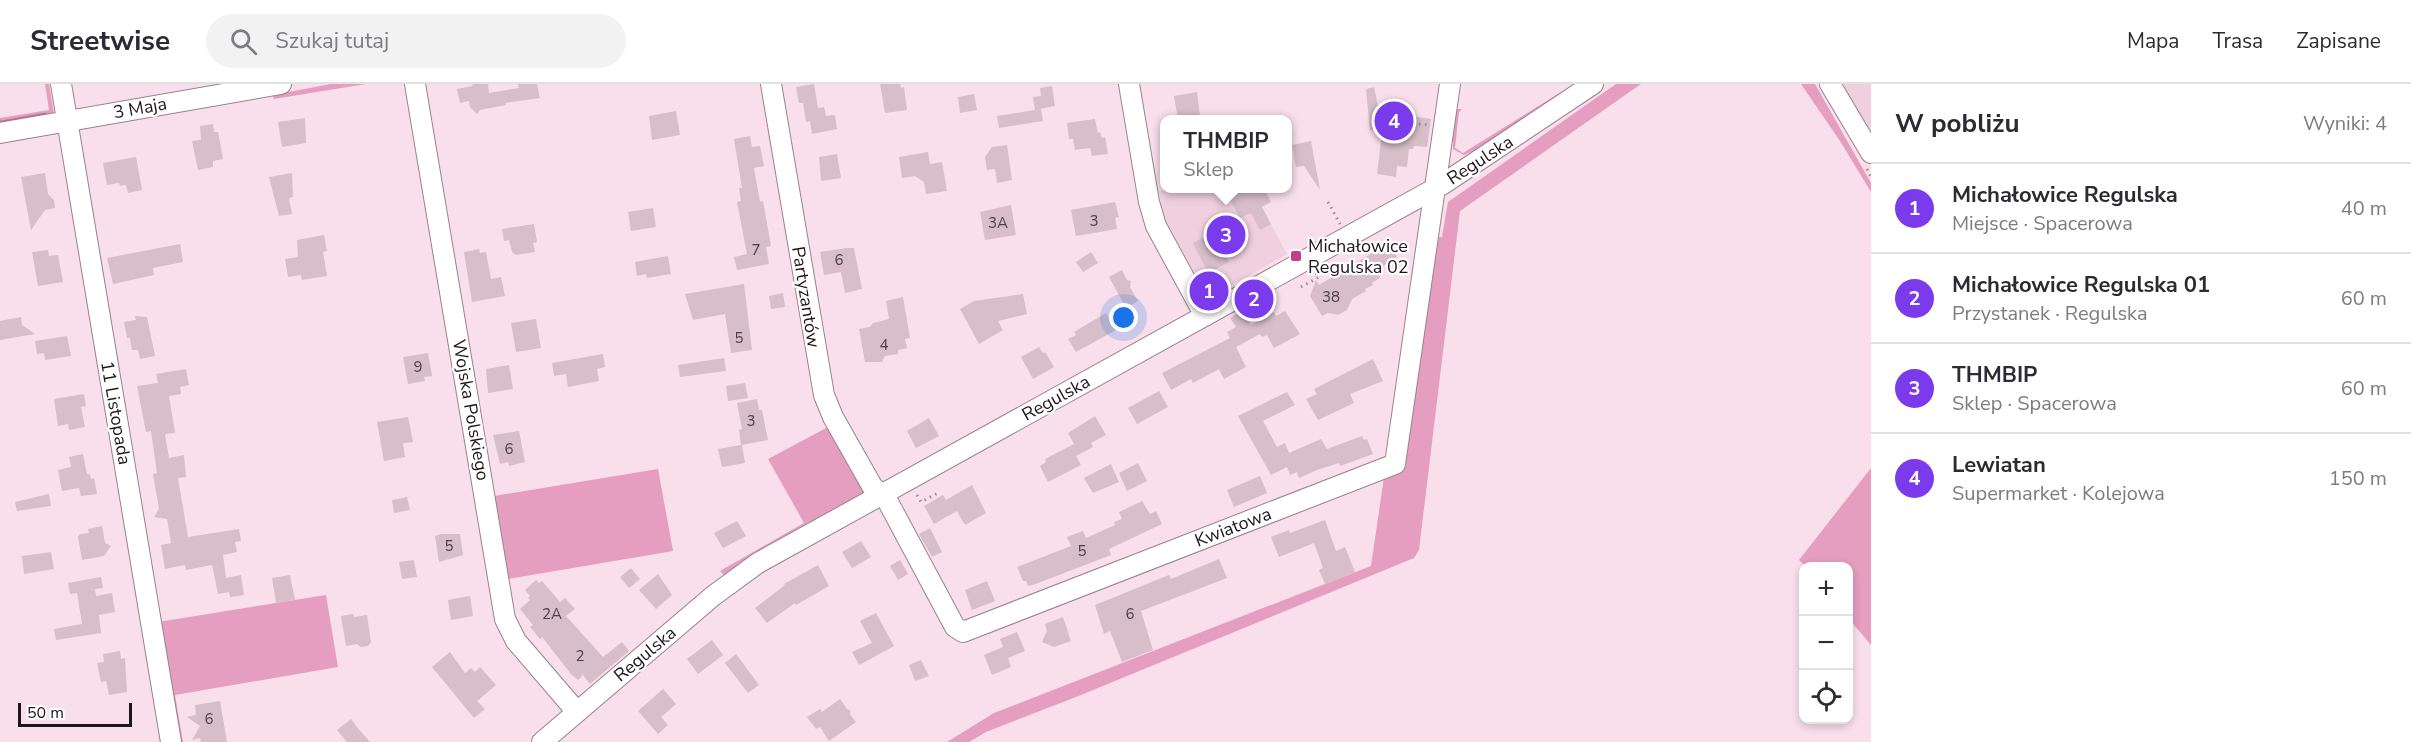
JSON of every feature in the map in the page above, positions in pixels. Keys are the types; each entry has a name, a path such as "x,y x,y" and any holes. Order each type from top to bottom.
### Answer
{"street":[{"name":"11 Listopada","path":"61,84 171,742"},
{"name":"3 Maja","path":"0,133 281,84"},
{"name":"Wojska Polskiego","path":"416,84 505,619 516,641 577,712"},
{"name":"Partyzantów","path":"771,84 823,393 833,417 872,486 881,494"},
{"path":"1129,84 1149,202 1156,226 1205,316"},
{"path":"1435,189 1450,84"},
{"name":"Regulska","path":"542,742 743,573 881,494 1435,189 1593,84"},
{"path":"1830,84 1871,153"},
{"path":"1440,153 1451,165 1468,169"},
{"name":"Kwiatowa","path":"881,494 887,500 955,627 963,632 1391,467 1396,462 1399,447 1435,189"}],"path":[{"path":"1328,202 1344,230"},
{"path":"1301,287 1318,277 1314,271"},
{"path":"916,492 921,502 938,493"}],"shaded area":[{"path":"45,84 49,84 54,114 0,127 0,118 49,110"},
{"path":"331,84 366,84 274,99 273,95"},
{"path":"1574,84 1582,84 1476,155 1473,151 1464,155 1453,149 1453,141 1448,141 1455,109 1462,109 1459,112 1455,148 1463,153"},
{"path":"1616,84 1641,84 1460,211 1419,550 1414,558 986,732 969,742 947,742 994,713 1371,566 1384,477 1435,237 1442,237 1448,202"},
{"path":"1801,84 1815,84 1871,183 1871,192 1840,141"},
{"path":"1842,84 1871,84 1871,131"},
{"path":"1159,191 1160,193 1254,193 1287,254 1216,294 1210,286 1204,289 1163,216"},
{"path":"830,426 867,491 755,554 724,575 720,571 804,523 768,459"},
{"path":"1871,468 1871,645 1853,624 1853,562 1801,562 1799,560"},
{"path":"658,469 673,551 508,579 494,496"},
{"path":"326,595 338,667 175,695 183,742 176,742 158,622"}],"building":[{"path":"472,84 488,84 489,93 519,88 518,84 537,84 540,98 505,103 506,105 480,110 477,114 470,107 469,101 460,103 457,89 473,86"},
{"path":"814,84 818,108 824,107 826,116 835,115 837,129 812,134 810,121 806,122 803,103 799,103 796,87"},
{"path":"880,84 900,84 901,88 904,87 907,110 885,113"},
{"path":"1052,86 1055,106 1035,110 1033,97 1041,96 1040,88"},
{"path":"1374,87 1379,111 1431,119 1427,147 1414,146 1413,149 1409,149 1407,167 1397,166 1396,177 1377,174 1382,132 1370,130 1366,89"},
{"path":"1197,92 1200,115 1177,115 1174,96"},
{"path":"974,94 977,110 960,113 958,97"},
{"path":"1041,109 1043,121 999,128 997,116"},
{"path":"676,111 680,135 652,140 649,116"},
{"path":"305,118 306,143 282,147 278,122"},
{"path":"1095,119 1098,133 1100,132 1102,138 1105,137 1108,154 1092,156 1090,148 1075,150 1073,139 1069,139 1067,123"},
{"path":"213,124 214,132 218,132 223,159 213,161 213,167 198,170 192,141 201,140 200,126"},
{"path":"750,136 752,147 760,146 764,166 754,168 771,246 766,247 769,264 737,270 734,257 747,254 737,202 741,201 739,188 742,188 734,139"},
{"path":"1311,141 1320,190 1304,166 1296,167 1292,145"},
{"path":"1007,145 1012,180 997,183 995,169 987,170 985,157 992,147"},
{"path":"928,152 930,164 942,162 947,191 926,194 924,182 915,176 902,178 899,157"},
{"path":"837,154 841,178 821,181 819,157"},
{"path":"136,157 142,190 128,193 126,185 120,186 119,183 107,185 103,163"},
{"path":"45,173 48,194 54,200 55,208 45,210 31,230 21,177"},
{"path":"292,173 293,197 289,198 292,214 279,216 269,177"},
{"path":"1226,193 1266,193 1271,202 1262,207 1271,224 1260,230 1251,213 1240,218"},
{"path":"1115,202 1119,217 1115,218 1117,229 1076,236 1071,210"},
{"path":"1011,205 1016,235 985,240 980,212"},
{"path":"653,208 656,227 631,231 628,212"},
{"path":"534,224 537,242 533,243 535,252 516,255 512,252 509,240 504,241 502,229"},
{"path":"1213,232 1229,262 1208,273 1193,243"},
{"path":"324,235 327,251 323,252 327,276 302,280 301,275 288,277 285,259 298,257 297,240"},
{"path":"1389,243 1397,257 1376,271 1380,278 1365,289 1366,291 1352,299 1347,310 1338,315 1328,313 1322,316 1310,296 1316,280 1319,285"},
{"path":"180,244 183,262 153,268 154,275 113,284 107,258"},
{"path":"854,248 862,289 845,293 841,272 824,275 820,252"},
{"path":"479,249 480,253 486,252 491,279 501,277 505,296 472,302 464,252"},
{"path":"48,250 49,256 58,255 63,282 38,286 32,252"},
{"path":"1091,252 1098,263 1083,272 1076,262"},
{"path":"668,256 671,274 647,278 646,274 637,276 635,262"},
{"path":"1122,270 1127,280 1131,281 1130,287 1138,301 1126,308 1109,277"},
{"path":"1211,273 1221,291 1209,298 1200,279"},
{"path":"744,284 752,350 731,353 725,314 693,320 685,294"},
{"path":"783,293 785,307 771,309 769,296"},
{"path":"1023,294 1027,314 998,321 1003,330 979,344 960,309 974,301"},
{"path":"903,297 910,338 905,339 907,348 898,350 898,354 885,356 882,362 865,362 859,329 889,319 886,301"},
{"path":"1243,310 1251,325 1274,312 1276,316 1285,311 1300,334 1274,348 1267,335 1262,337 1260,334 1236,347 1246,367 1224,379 1219,369 1193,383 1191,379 1171,390 1162,373 1230,338 1227,332 1236,327 1230,318"},
{"path":"1106,313 1116,330 1076,352 1068,339 1076,335 1074,332"},
{"path":"135,316 147,317 155,356 140,359 138,350 132,350 124,322 136,320"},
{"path":"21,317 22,325 35,334 0,340 0,321"},
{"path":"536,319 541,348 516,352 511,323"},
{"path":"67,336 71,356 45,360 44,353 37,354 35,341"},
{"path":"1039,347 1054,367 1033,379 1021,357"},
{"path":"428,353 432,376 424,377 425,381 408,384 403,357"},
{"path":"603,354 605,367 597,369 599,381 568,387 566,374 554,376 552,363"},
{"path":"724,358 726,371 680,377 678,365"},
{"path":"1373,359 1383,381 1350,394 1354,403 1318,420 1306,399 1317,394 1314,389"},
{"path":"509,365 513,389 488,393 486,369"},
{"path":"186,369 189,385 180,387 181,394 169,396 175,433 165,434 169,458 184,455 186,477 178,478 188,537 239,529 241,541 235,542 237,552 223,555 226,578 241,575 244,595 230,597 229,592 218,594 212,565 186,570 185,565 165,569 161,545 171,543 167,519 154,517 159,509 153,474 157,473 151,431 146,432 137,386 158,383 156,374"},
{"path":"745,383 748,398 728,401 726,386"},
{"path":"1159,391 1168,407 1137,424 1128,408"},
{"path":"1287,392 1295,405 1263,421 1277,447 1285,443 1289,453 1321,439 1327,449 1362,436 1364,440 1367,439 1373,454 1340,466 1339,463 1317,470 1299,478 1297,472 1290,475 1287,467 1271,475 1238,416"},
{"path":"84,394 86,406 81,407 85,427 69,430 68,424 58,426 54,399"},
{"path":"757,399 759,410 762,410 768,440 742,445 745,463 722,467 718,449 741,445 739,430 742,429 737,403"},
{"path":"1095,416 1106,435 1091,443 1093,447 1076,456 1081,465 1048,482 1040,466 1046,462 1045,459 1074,444 1068,433"},
{"path":"408,417 413,442 403,443 405,457 384,461 377,422"},
{"path":"929,418 939,436 916,448 907,431"},
{"path":"519,431 525,462 509,466 508,462 500,464 493,435"},
{"path":"83,454 87,474 90,474 91,479 94,478 97,494 81,496 79,488 62,491 58,470 71,467 69,457"},
{"path":"1138,463 1147,481 1127,491 1119,473"},
{"path":"1111,464 1119,482 1093,493 1084,478"},
{"path":"1260,476 1267,493 1234,507 1227,490"},
{"path":"972,485 986,513 965,525 957,511 934,524 924,506 943,495 946,500"},
{"path":"49,494 51,506 17,511 15,502"},
{"path":"407,497 410,510 394,513 392,500"},
{"path":"1142,501 1150,514 1156,511 1162,524 1109,549 1111,555 1033,585 1028,586 1026,581 1023,581 1017,567 1071,546 1067,537 1083,531 1086,538 1115,525 1114,522 1122,519 1119,512"},
{"path":"1325,520 1336,551 1345,547 1355,572 1325,584 1319,570 1323,568 1314,543 1279,557 1271,537 1289,530 1290,533"},
{"path":"737,521 746,536 723,548 714,533"},
{"path":"102,526 105,543 111,546 104,556 82,560 78,537 80,534 89,533 88,529"},
{"path":"930,528 942,552 932,557 919,534"},
{"path":"460,534 463,555 439,562 435,536"},
{"path":"861,541 871,557 852,568 842,552"},
{"path":"51,552 54,569 24,574 22,556"},
{"path":"1219,559 1227,578 1141,611 1153,650 1122,662 1110,631 1104,634 1095,605 1169,575 1171,579"},
{"path":"414,560 417,577 402,579 399,562"},
{"path":"900,560 908,574 898,580 890,566"},
{"path":"818,565 829,586 796,605 795,603 767,623 755,608 784,584"},
{"path":"631,568 640,579 629,588 620,577"},
{"path":"658,574 672,595 656,609 639,590"},
{"path":"290,575 295,600 276,603 272,578"},
{"path":"101,577 103,588 95,589 96,596 112,593 115,612 99,615 101,633 56,640 54,629 82,624 77,593 70,594 68,583"},
{"path":"536,580 539,583 542,581 560,602 565,598 575,609 566,616 603,657 622,642 629,651 590,684 583,675 578,680 571,674 542,637 540,639 530,627 533,625 520,609 530,600 525,590"},
{"path":"987,581 995,601 972,610 965,590"},
{"path":"470,596 473,616 451,620 448,600"},
{"path":"876,613 894,646 859,665 852,652 872,643 860,621"},
{"path":"353,614 354,617 367,615 371,642 368,646 361,647 357,644 346,646 341,616"},
{"path":"1063,617 1071,641 1054,647 1042,642 1047,631 1045,624"},
{"path":"1017,632 1025,651 1008,658 1011,667 992,675 984,655 1003,647 1000,639"},
{"path":"712,640 723,655 698,674 687,659"},
{"path":"120,651 121,659 125,658 127,692 109,695 106,681 101,682 97,663 104,662 103,654"},
{"path":"450,652 465,673 471,668 475,672 480,667 496,685 477,701 485,709 474,718 432,667"},
{"path":"736,654 759,685 748,693 725,663"},
{"path":"921,660 929,676 915,681 909,665"},
{"path":"663,689 676,704 661,717 668,725 658,734 638,711"},
{"path":"840,699 850,710 856,722 829,741 820,727 816,729 807,717 820,709 822,712"},
{"path":"220,701 227,742 201,742 200,738 192,740 200,726 187,717 196,715 195,705"},
{"path":"351,719 370,742 347,742 337,730"}],"waterway":[{"path":"0,123 45,115"}],"place":[{"name":"Lewiatan","path":"1394,121"},
{"name":"THMBIP","path":"1226,235"},
{"name":"Michałowice Regulska 02","path":"1296,256"},
{"name":"Michałowice Regulska","path":"1209,291"},
{"name":"Michałowice Regulska 01","path":"1254,299"}]}
